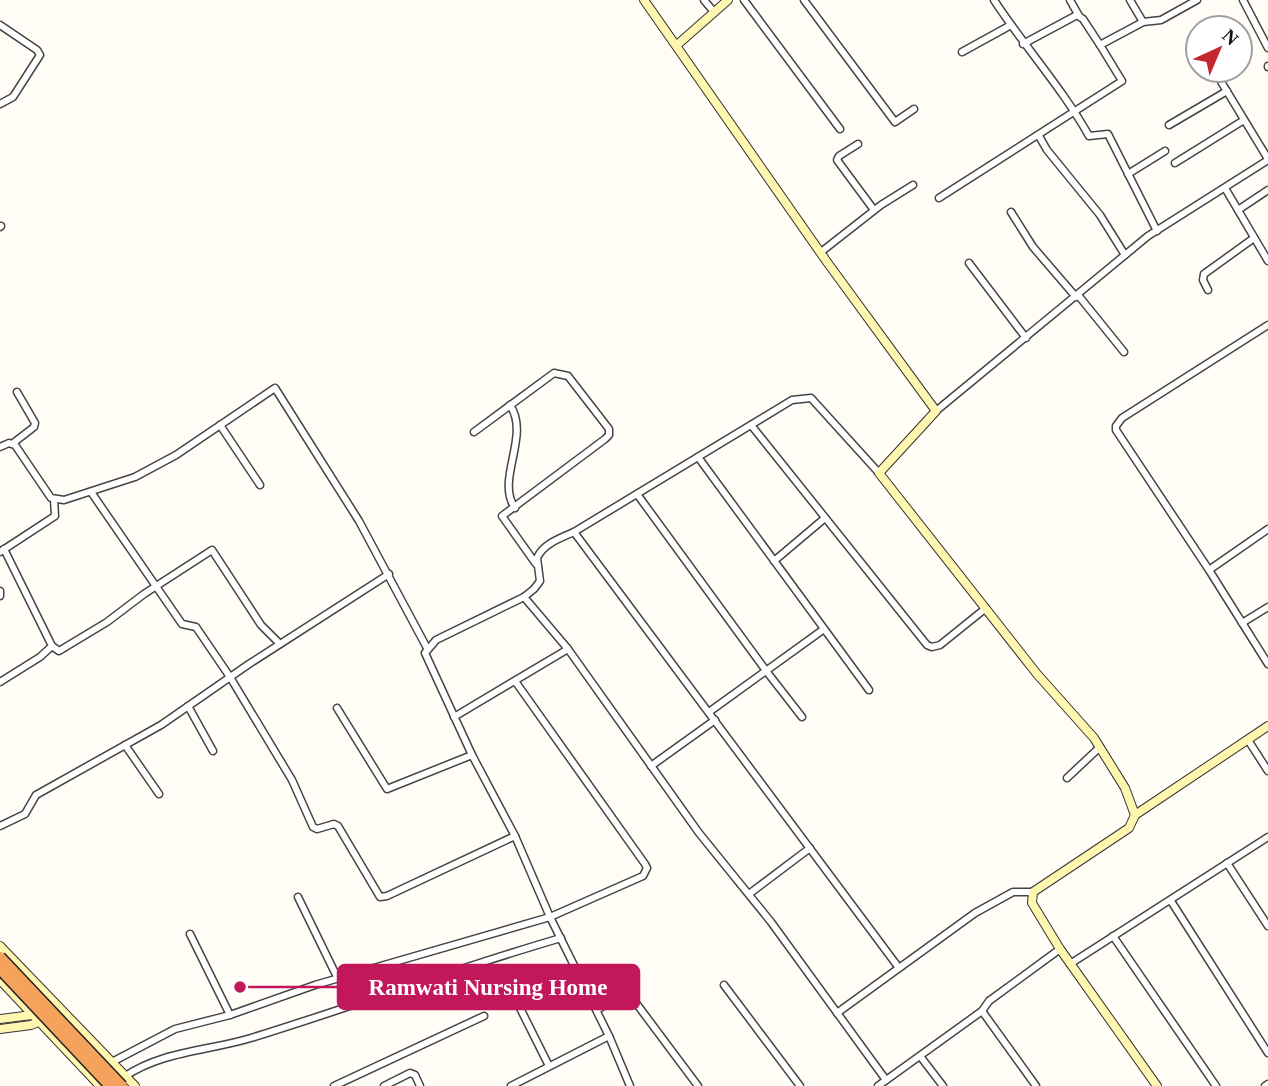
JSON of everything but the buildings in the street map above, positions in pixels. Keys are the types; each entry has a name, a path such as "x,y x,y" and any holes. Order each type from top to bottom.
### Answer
{"highway":[{"path":"0,957 124,1081"},
{"path":"0,969 111,1086"}],"street":[{"path":"644,0 936,411"},
{"path":"704,0 714,12"},
{"path":"677,46 728,0"},
{"path":"744,0 840,130"},
{"path":"804,0 895,121 914,109"},
{"path":"994,0 1023,44 1076,113 1088,136 1108,134 1157,231"},
{"path":"939,198 1076,113 1122,81 1070,0"},
{"path":"1130,0 1143,22"},
{"path":"1100,45 1143,22 1161,20 1197,0"},
{"path":"1243,0 1268,48"},
{"path":"1023,44 1070,17 1079,16"},
{"path":"0,25 37,50 40,55 13,97 0,104"},
{"path":"962,52 1011,25"},
{"path":"879,473 936,411 1125,255 1268,159 1222,84"},
{"path":"1169,125 1227,92"},
{"path":"1175,163 1244,120"},
{"path":"1040,135 1047,150 1100,215 1125,255"},
{"path":"858,144 837,160 874,210"},
{"path":"1128,174 1165,151"},
{"path":"821,252 874,210 914,186"},
{"path":"1225,188 1268,261"},
{"path":"1238,210 1268,190"},
{"path":"1011,212 1032,247 1124,352"},
{"path":"1208,290 1203,280 1204,274 1254,238"},
{"path":"969,263 1026,338"},
{"path":"1268,325 1122,418 1116,426 1119,436 1268,664"},
{"path":"474,432 559,372 568,376 610,432 605,439 502,516 537,565"},
{"path":"54,499 64,500 135,477 176,455 275,387 359,521 427,648"},
{"path":"12,444 36,423 17,392"},
{"path":"630,1086 515,836 425,657 427,648 436,640 524,597 540,581 537,558 542,550 792,400 811,398 879,473 1037,674 1100,747 1125,788 1135,815"},
{"path":"510,405 518,417 508,496 514,508"},
{"path":"220,425 260,485"},
{"path":"751,425 927,645 940,645 986,608"},
{"path":"0,447 5,443 12,444 54,499 55,516 2,551 57,651 212,550 261,625 280,644"},
{"path":"698,457 869,690"},
{"path":"91,492 156,588 184,625 196,627 230,677 292,780 313,827 317,829 334,824 338,826 380,897 515,836"},
{"path":"637,494 802,717"},
{"path":"775,562 825,518"},
{"path":"1209,570 1268,529"},
{"path":"574,531 899,968"},
{"path":"0,826 25,814 36,795 188,706 389,574"},
{"path":"524,597 568,649 699,833 749,894 886,1080"},
{"path":"1242,623 1268,607"},
{"path":"709,712 824,629"},
{"path":"0,682 40,657 52,646"},
{"path":"454,717 568,649"},
{"path":"112,1062 175,1029 230,1015 338,979 550,916 643,876 648,868 515,681"},
{"path":"188,706 213,751"},
{"path":"338,708 387,789 472,755"},
{"path":"651,766 715,720"},
{"path":"837,1013 975,913 1013,892 1033,892 1129,828 1135,815 1268,726"},
{"path":"1248,740 1268,771"},
{"path":"125,745 159,794"},
{"path":"1066,778 1100,747"},
{"path":"1070,964 1268,837"},
{"path":"749,894 810,848"},
{"path":"1227,863 1268,926"},
{"path":"1033,892 1032,904 1060,949 1157,1086"},
{"path":"298,897 338,979"},
{"path":"1171,901 1268,1052"},
{"path":"190,934 230,1015"},
{"path":"1114,936 1216,1086"},
{"path":"111,1086 124,1081 146,1063 163,1057 248,1039 561,938"},
{"path":"0,946 112,1062 124,1081 135,1086"},
{"path":"878,1086 982,1012 989,1001 1060,949"},
{"path":"18,964 0,979 100,1086"},
{"path":"724,985 800,1086"},
{"path":"597,1010 627,991 698,1086"},
{"path":"516,998 549,1066"},
{"path":"0,1019 32,1015 52,1000"},
{"path":"0,1029 40,1023 60,1008"},
{"path":"982,1012 1036,1086"},
{"path":"334,1086 484,1016"},
{"path":"511,1086 609,1036"},
{"path":"70,1055 88,1037"},
{"path":"920,1056 943,1086"},
{"path":"385,1086 410,1073 415,1075 420,1086"}],"place":[{"name":"Ramwati Nursing Home","path":"240,987"}]}
